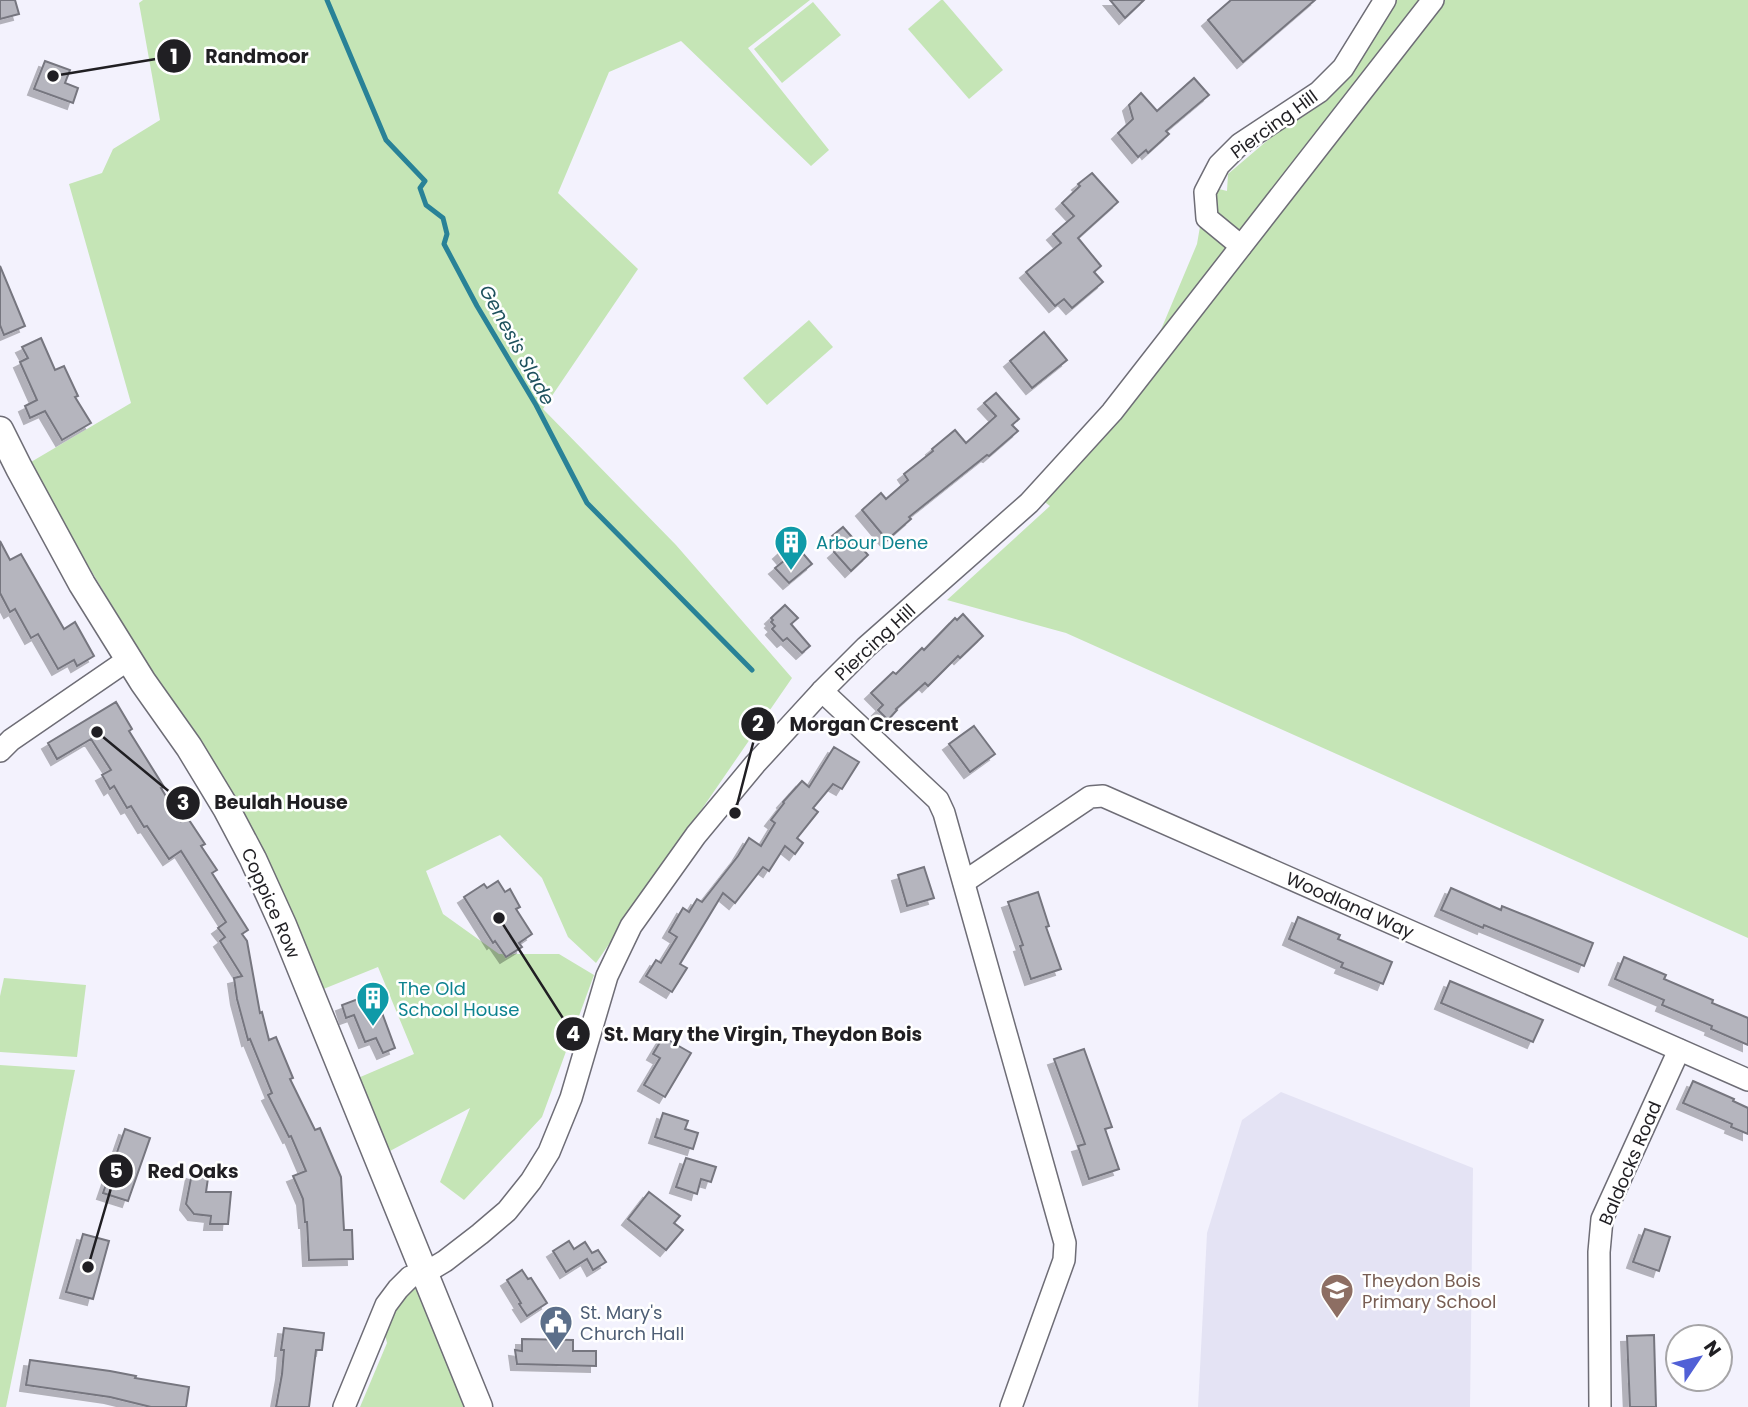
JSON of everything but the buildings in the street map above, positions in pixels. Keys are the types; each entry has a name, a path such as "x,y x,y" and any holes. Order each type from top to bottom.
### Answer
{"main road":[{"name":"Coppice Row","path":"0,430 82,584 143,682 195,757 253,859 283,925 479,1407"}],"street":[{"name":"Piercing Hill","path":"1241,246 1207,218 1205,192 1219,165 1240,144 1319,92 1343,68 1385,0"},
{"name":"Piercing Hill","path":"344,1407 386,1305 403,1283 445,1261 489,1227 531,1181 548,1152 571,1098 607,976 631,926 696,835 755,764 822,691 866,647 1029,503 1112,412 1433,0"},
{"path":"0,751 11,740 129,659"},
{"path":"822,691 938,800 944,813 1065,1242 1064,1260 1011,1407"},
{"name":"Woodland Way","path":"964,882 1090,797 1103,796 1748,1080"},
{"name":"Baldocks Road","path":"1600,1407 1599,1252 1602,1219 1679,1050"}],"shaded area":[{"name":"Theydon Bois Primary School","path":"1281,1092 1473,1168 1470,1407 1198,1407 1207,1233 1242,1120"}],"green space":[{"path":"143,0 810,0 748,48 829,150 811,166 681,41 609,72 558,193 638,269 543,409 676,545 792,678 596,963 568,937 542,878 500,835 426,871 443,914 499,954 559,954 594,975 542,1117 464,1200 440,1182 470,1108 390,1151 358,1078 414,1054 378,967 321,990 150,669 80,552 31,462 131,403 69,184 102,173 113,149 160,120 139,3"},
{"path":"941,0 1003,70 969,99 908,29"},
{"path":"1389,0 1748,0 1748,938 1066,633 947,600 1050,506 1042,500 1160,332 1197,244 1207,186 1227,191 1228,174 1348,72"},
{"path":"813,2 841,35 782,83 754,49"},
{"path":"809,320 833,347 767,405 743,378"},
{"path":"4,978 86,985 77,1057 0,1052 0,996"},
{"path":"0,1065 75,1070 6,1407 0,1407"},
{"path":"414,1289 421,1290 467,1407 360,1407 387,1343 384,1330 389,1318 399,1301"}],"waterway":[{"name":"Genesis Slade","path":"327,0 386,140 425,181 420,188 426,205 443,218 447,234 444,244 477,306 536,405 587,503 752,670"}],"place":[{"name":"Randmoor","path":"53,76"},
{"name":"Arbour Dene","path":"791,572"},
{"name":"Beulah House","path":"97,732"},
{"name":"Morgan Crescent","path":"735,813"},
{"name":"St. Mary the Virgin, Theydon Bois","path":"499,918"},
{"name":"The Old School House","path":"373,1028"},
{"name":"Red Oaks","path":"88,1267"},
{"name":"Theydon Bois Primary School","path":"1337,1320"},
{"name":"St. Mary's Church Hall","path":"556,1352"}]}
